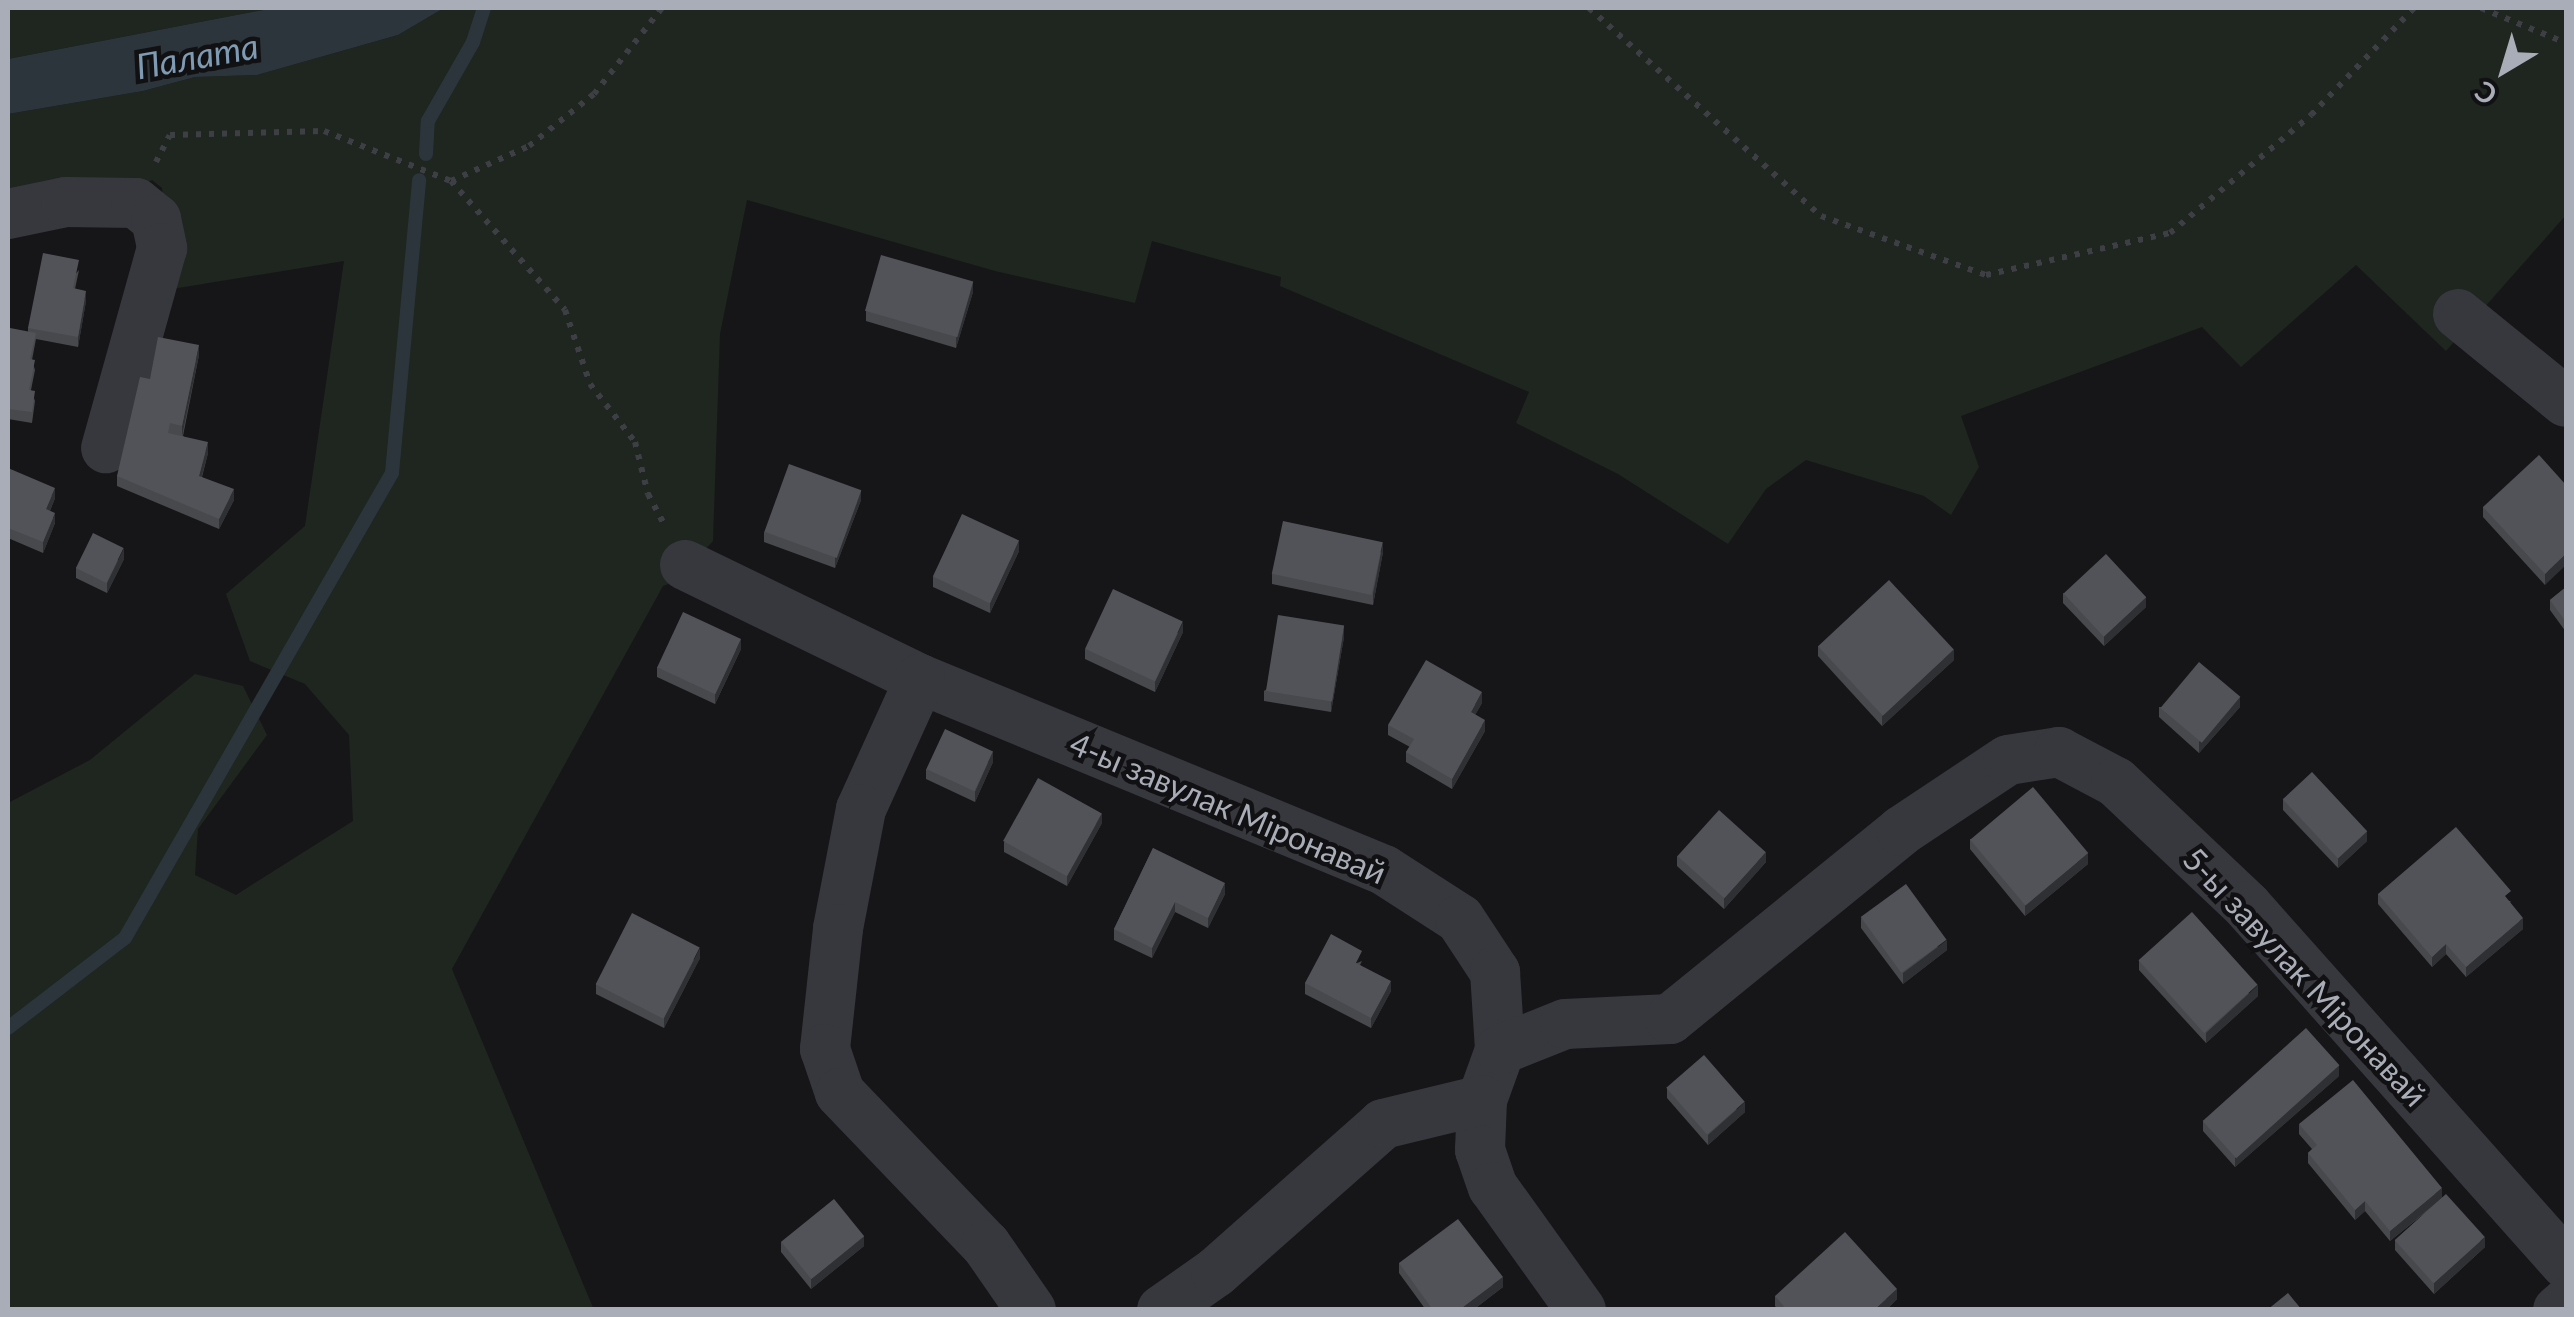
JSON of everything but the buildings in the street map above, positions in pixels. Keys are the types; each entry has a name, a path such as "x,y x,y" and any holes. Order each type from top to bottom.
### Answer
{"street":[{"path":"8,214 66,202 136,203 156,219 162,248 106,448"},
{"path":"2458,314 2566,402"},
{"name":"4-ы завулак Міронавай","path":"685,564 920,680 1400,880 1460,919 1495,972 1500,1050 1482,1100 1480,1150 1494,1187 1581,1310"},
{"path":"920,680 861,809 838,930 825,1049 840,1093 986,1245 1031,1310"},
{"name":"5-ы завулак Міронавай","path":"1500,1050 1565,1024 1670,1019 1901,831 2008,760 2059,752 2116,782 2247,906 2566,1264"},
{"path":"1162,1310 1216,1272 1384,1124 1482,1100"},
{"path":"2558,1310 2566,1303"}],"path":[{"path":"451,181 529,146 594,94 662,8"},
{"path":"1588,8 1821,216 1986,275 2170,232 2311,115 2414,8"},
{"path":"2481,8 2566,42"},
{"path":"136,203 170,135 324,132 434,171 451,181 565,310 590,384 635,442 648,494 685,564"}],"shaded area":[{"path":"8,8 273,8 8,59"},
{"path":"444,8 2566,8 2566,215 2446,351 2356,265 2241,367 2202,327 1961,416 1979,467 1951,515 1924,496 1806,460 1766,489 1728,544 1618,474 1516,423 1529,392 1280,286 1281,277 1152,241 1135,303 995,271 747,200 720,334 713,541 677,581 663,586 452,969 594,1310 8,1309 8,803 90,760 195,674 243,686 267,735 198,829 195,875 236,895 353,821 349,735 305,684 250,661 226,594 305,526 344,261 160,291 169,264 162,188 152,180 130,194 8,195 8,114 143,91 195,77 257,75 398,35"}],"water":[{"name":"Палата","path":"273,8 444,8 398,35 257,75 195,77 143,91 8,114 8,59"}],"waterway":[{"path":"426,154 428,121 473,42 484,8"},
{"path":"8,1028 125,938 392,473 419,180"}]}
